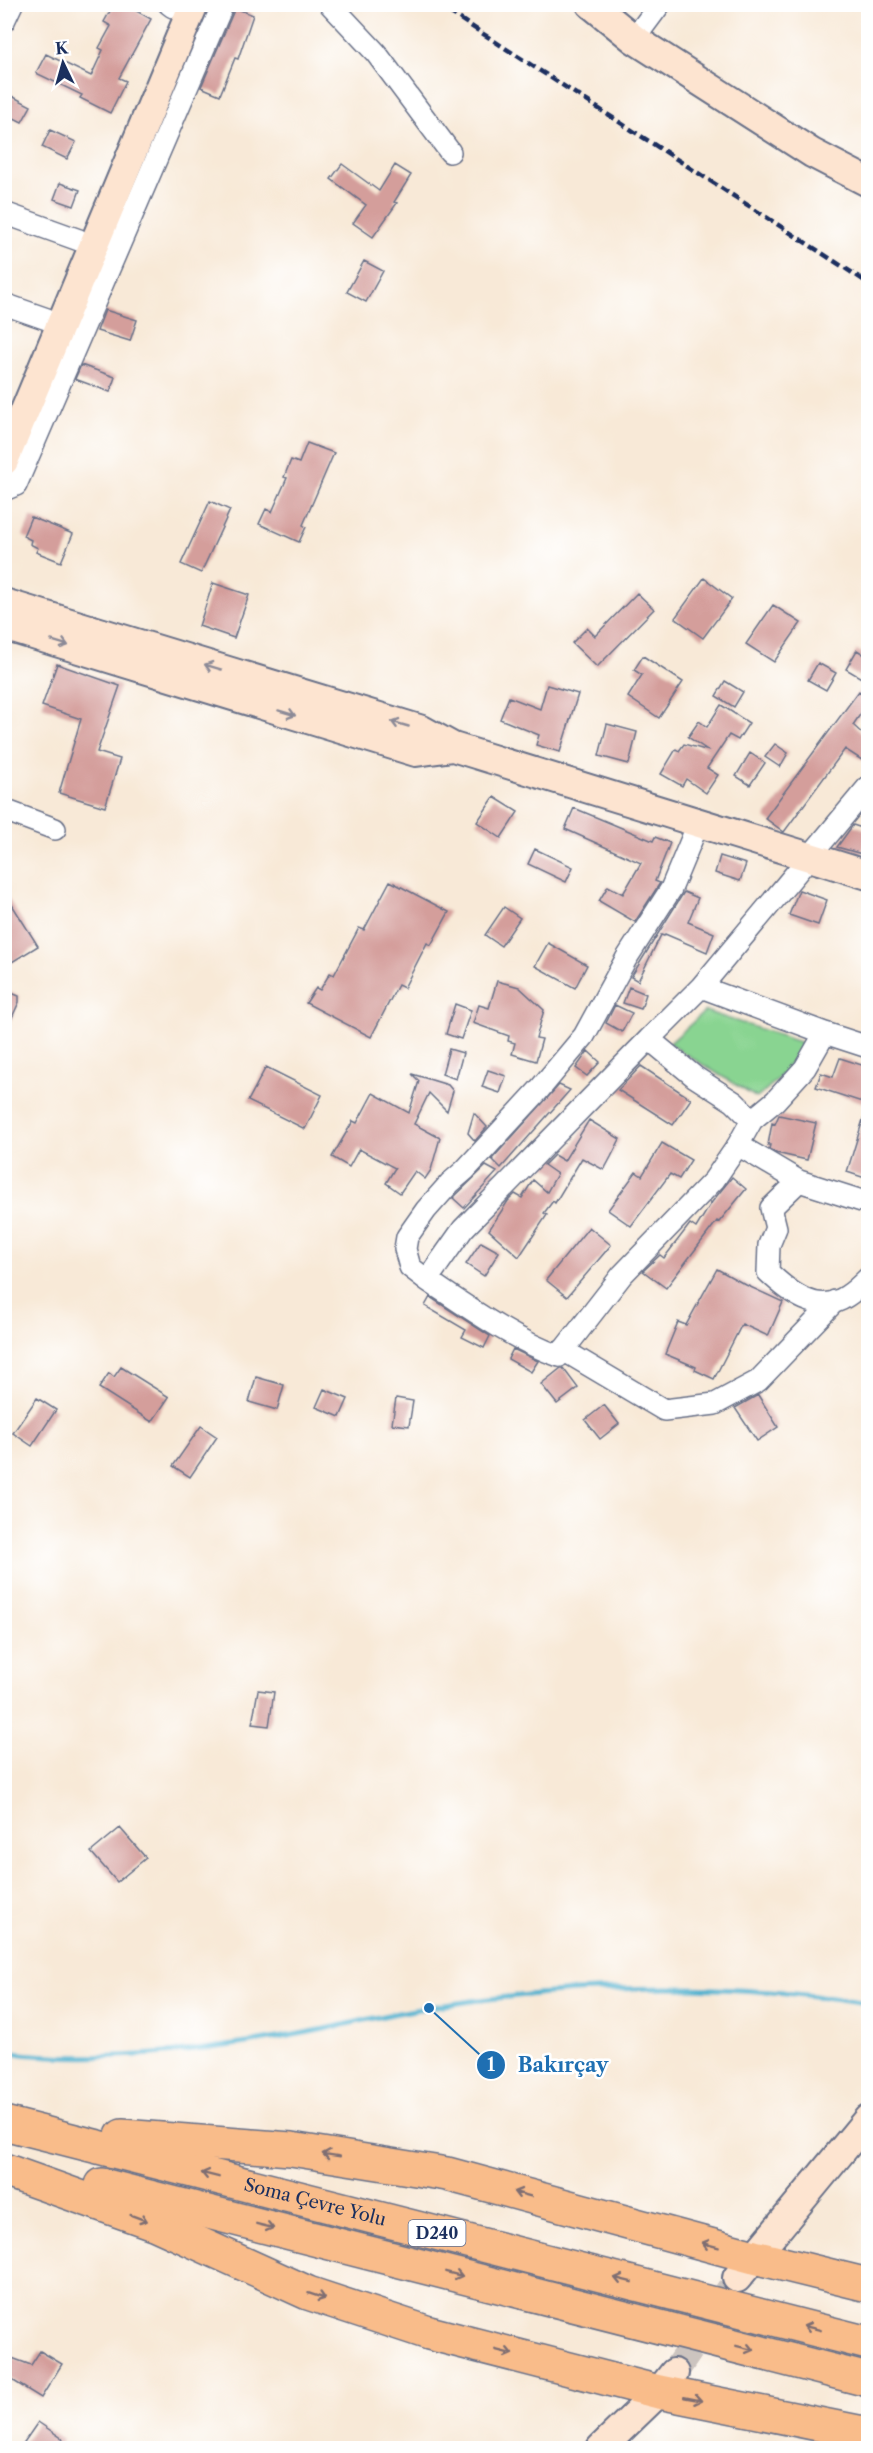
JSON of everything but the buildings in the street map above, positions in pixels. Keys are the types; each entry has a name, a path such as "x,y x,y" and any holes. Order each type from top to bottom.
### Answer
{"highway":[{"path":"4,2122 147,2139 291,2149 447,2174 746,2267 868,2285"},
{"name":"Soma Çevre Yolu","path":"4,2122 868,2343"},
{"name":"Soma Çevre Yolu","path":"4,2161 868,2380"},
{"path":"4,2170 156,2224 308,2293 429,2333 666,2383 868,2434"}],"main road":[{"path":"591,4 634,39 812,153 868,182"},
{"path":"4,424 178,5"},
{"path":"4,461 178,5"},
{"path":"4,603 422,730 453,747 868,875"},
{"path":"4,626 417,752 453,747"},
{"path":"746,2267 868,2119"},
{"path":"601,2448 666,2383"}],"street":[{"path":"4,21 12,4"},
{"path":"4,490 16,485 223,4"},
{"path":"330,4 376,53 450,152"},
{"path":"607,4 634,39 660,4"},
{"path":"4,213 79,240"},
{"path":"4,304 47,319"},
{"path":"427,1280 463,1229 701,987 868,788"},
{"path":"4,810 55,829"},
{"path":"698,824 671,889 626,959 584,1036 538,1091 426,1210 407,1237 405,1249 410,1267 479,1315 542,1349 560,1356 622,1275 714,1180 752,1120 775,1101 805,1068 825,1033"},
{"path":"701,987 868,1047"},
{"path":"649,1039 695,1077 734,1102 752,1120"},
{"path":"738,1144 799,1181 868,1203"},
{"path":"799,1181 771,1208 776,1228 769,1245 768,1272 807,1302 828,1304 846,1297 868,1278"},
{"path":"563,1350 664,1410 715,1404 758,1381 835,1301"}],"green space":[{"path":"705,1011 800,1042 803,1056 757,1098 669,1044"}],"waterway":[{"path":"4,2052 82,2057 203,2049 282,2037 431,2007 486,1999 595,1990 649,1988 759,1991 868,2003"}],"tunnel":[{"path":"674,2373 731,2288"}],"railway":[{"path":"437,4 868,283"}],"place":[{"name":"Bakırçay","path":"429,2008"}]}
